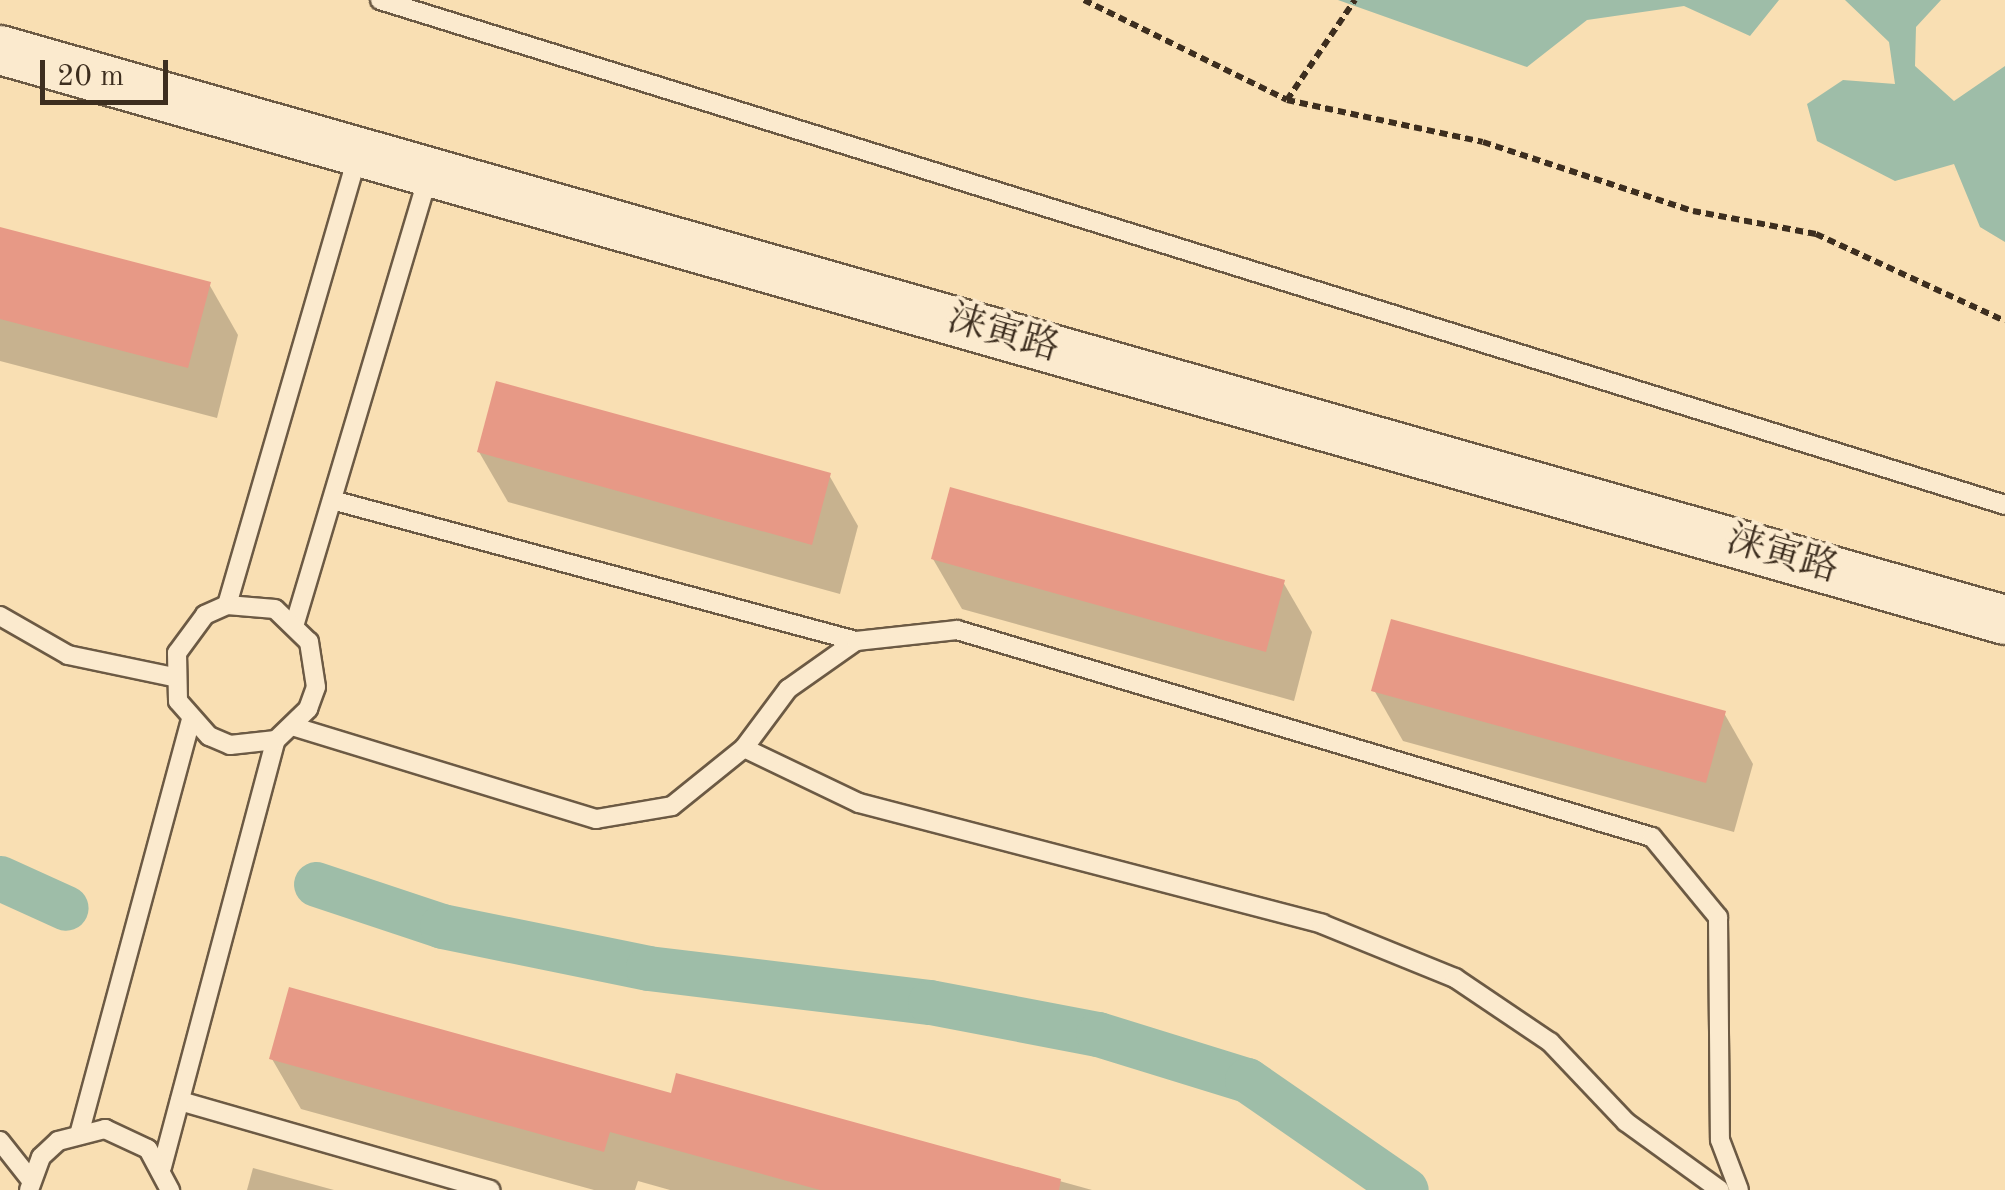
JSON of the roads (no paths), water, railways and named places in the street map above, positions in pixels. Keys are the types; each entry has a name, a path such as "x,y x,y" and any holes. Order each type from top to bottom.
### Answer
{"street":[{"name":"涞寅路","path":"0,50 2005,620"}],"lane":[{"path":"380,0 2005,506"},
{"path":"80,1131 191,721 174,677 188,632 227,605 358,152"},
{"path":"294,624 430,172"},
{"path":"332,500 856,641 956,630 1652,837 1718,917 1720,1140 1739,1190"},
{"path":"191,721 230,744 276,740 294,727 316,687 316,664 294,624 275,610 227,605"},
{"path":"0,616 68,655 174,677"},
{"path":"294,727 596,819 672,806 744,748 788,689 856,641"},
{"path":"162,1167 276,740"},
{"path":"744,748 859,803 1322,924 1456,978 1550,1042 1626,1122 1720,1190"},
{"path":"180,1100 491,1190"},
{"path":"30,1184 41,1157 80,1131 128,1134 162,1167 170,1190"},
{"path":"0,1140 30,1184"}],"waterway":[{"path":"0,878 66,908"},
{"path":"316,884 442,926 648,968 930,1002 1098,1034 1247,1080 1406,1190"}]}
